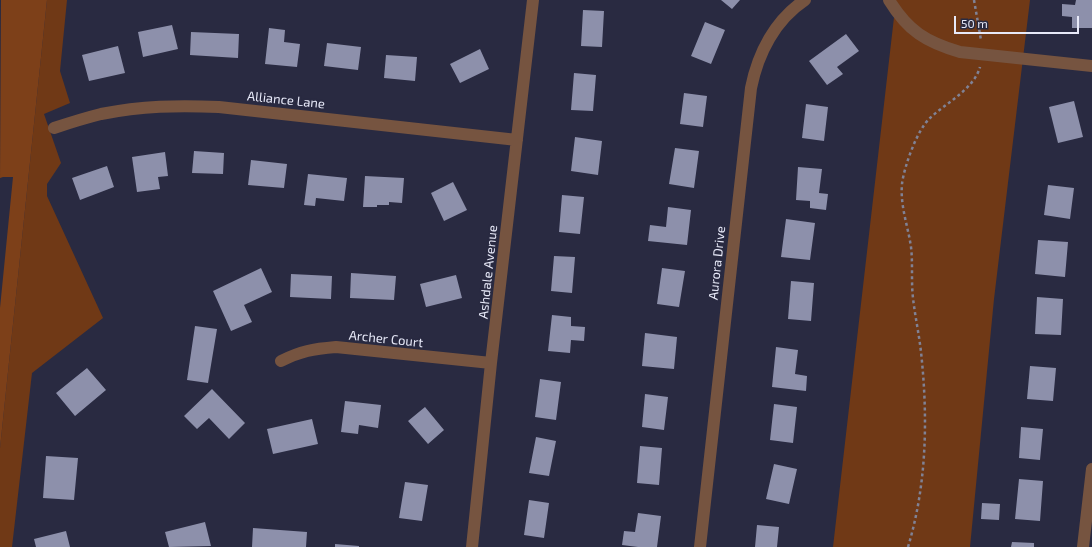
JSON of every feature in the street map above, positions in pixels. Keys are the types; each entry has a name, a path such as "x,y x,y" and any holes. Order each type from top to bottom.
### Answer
{"street":[{"name":"Ashdale Avenue","path":"472,547 491,363 533,0"},
{"name":"Aurora Drive","path":"700,547 751,88 754,74 762,52 771,36 785,17 805,0"},
{"path":"889,0 897,14 908,25 923,38 941,47 960,52 1092,66"},
{"name":"Alliance Lane","path":"54,128 100,115 139,108 179,105 219,107 517,140"},
{"name":"Archer Court","path":"281,361 296,353 314,349 336,347 491,363"},
{"path":"1083,547 1092,469"}],"path":[{"path":"908,547 913,532 921,491 925,449 925,407 921,352 912,297 911,248 902,204 902,184 906,165 920,132 929,119 972,83 979,70 982,54 982,43 974,0"}],"shaded area":[{"path":"1,0 47,0 0,448 0,308 13,177 0,178"},
{"path":"47,0 67,0 60,71 70,103 44,114 61,163 47,184 47,196 103,318 32,373 12,547 0,547 0,448"},
{"path":"896,0 1030,0 994,299 970,547 833,547"}],"building":[{"path":"721,0 740,0 732,9"},
{"path":"1076,0 1092,0 1092,28 1072,28 1072,17 1062,16 1062,4 1075,5"},
{"path":"583,10 604,11 602,47 581,46"},
{"path":"705,22 725,30 711,64 691,56"},
{"path":"172,25 178,49 143,57 138,32"},
{"path":"269,28 285,30 284,42 300,44 297,67 265,64"},
{"path":"191,32 239,34 238,58 190,55"},
{"path":"846,34 859,51 837,67 843,74 827,85 809,61"},
{"path":"327,43 361,47 358,70 324,66"},
{"path":"118,46 125,73 89,81 82,55"},
{"path":"480,49 489,69 460,83 450,64"},
{"path":"386,55 417,57 415,81 384,78"},
{"path":"574,73 596,75 593,111 571,110"},
{"path":"684,93 707,96 703,127 680,124"},
{"path":"1074,101 1083,137 1058,143 1049,107"},
{"path":"806,104 828,107 824,141 802,138"},
{"path":"575,137 602,141 598,175 571,171"},
{"path":"675,148 699,151 694,188 669,184"},
{"path":"194,151 224,153 223,174 192,173"},
{"path":"165,152 168,176 158,177 160,189 137,192 132,157"},
{"path":"251,160 287,164 284,188 248,185"},
{"path":"107,166 114,187 80,200 72,178"},
{"path":"798,167 822,169 819,193 828,194 826,210 810,208 810,201 796,200"},
{"path":"308,174 347,178 344,201 316,198 315,206 304,205"},
{"path":"365,176 404,178 402,203 389,202 389,205 363,207"},
{"path":"453,182 467,210 444,221 431,193"},
{"path":"1048,185 1074,188 1070,219 1044,215"},
{"path":"562,195 584,197 580,234 559,232"},
{"path":"668,207 691,210 687,245 648,241 650,225 666,227"},
{"path":"786,219 815,223 810,260 781,257"},
{"path":"1038,240 1068,242 1065,277 1035,274"},
{"path":"554,256 575,257 572,293 551,291"},
{"path":"261,268 272,292 244,305 252,322 231,331 213,291"},
{"path":"662,268 685,271 679,307 657,304"},
{"path":"351,273 396,276 394,300 350,298"},
{"path":"291,274 332,276 331,299 290,297"},
{"path":"456,275 462,298 426,307 420,284"},
{"path":"791,281 814,283 811,321 788,319"},
{"path":"1037,297 1063,299 1061,335 1035,334"},
{"path":"552,315 571,317 571,326 585,327 584,341 571,340 570,353 548,351"},
{"path":"195,326 217,329 208,383 187,380"},
{"path":"645,333 677,337 674,369 642,366"},
{"path":"776,347 798,350 795,374 807,376 806,391 772,387"},
{"path":"1030,366 1056,368 1053,401 1027,399"},
{"path":"87,368 106,390 75,416 56,393"},
{"path":"540,379 561,382 556,420 535,417"},
{"path":"212,389 245,423 229,439 209,418 197,429 184,416"},
{"path":"645,394 668,397 664,430 642,427"},
{"path":"345,401 381,405 378,428 359,425 358,434 341,432"},
{"path":"774,404 797,407 793,443 770,440"},
{"path":"425,407 444,430 428,444 408,421"},
{"path":"312,419 318,444 273,454 267,429"},
{"path":"1021,427 1043,429 1040,460 1019,458"},
{"path":"536,437 556,441 549,476 529,473"},
{"path":"640,446 662,448 659,485 637,483"},
{"path":"46,456 78,458 74,500 43,498"},
{"path":"774,464 797,469 789,504 766,499"},
{"path":"1019,479 1043,481 1040,521 1015,519"},
{"path":"405,482 428,485 422,521 399,518"},
{"path":"529,500 549,503 544,538 524,535"},
{"path":"982,503 1000,504 999,520 981,519"},
{"path":"638,513 661,516 657,547 622,545 624,531 635,532"},
{"path":"205,522 211,546 169,547 165,532"},
{"path":"757,525 779,527 777,547 755,547"},
{"path":"253,528 307,532 306,547 252,547"},
{"path":"66,531 70,547 36,547 34,539"},
{"path":"1012,542 1034,543 1034,547 1011,547"},
{"path":"335,544 359,546 359,547 335,547"}]}
